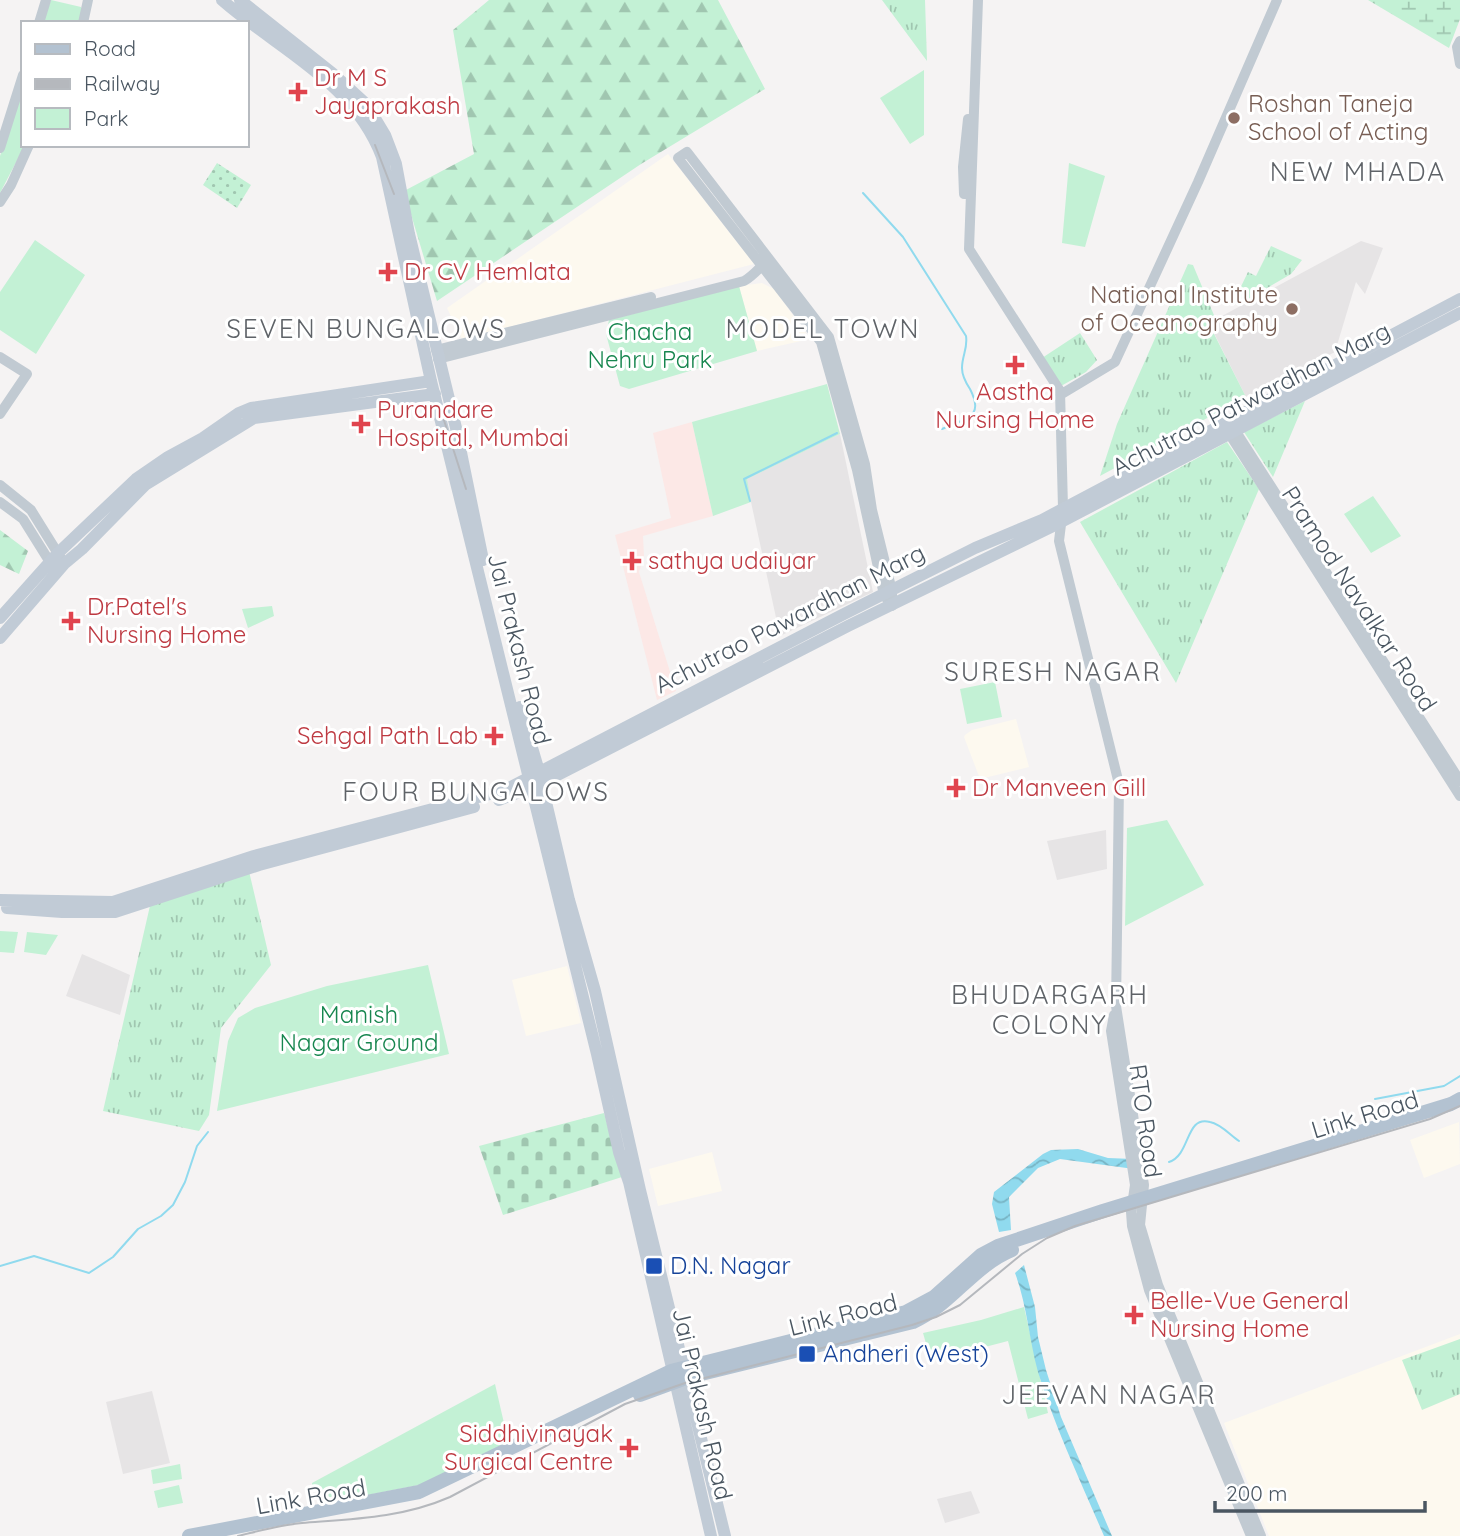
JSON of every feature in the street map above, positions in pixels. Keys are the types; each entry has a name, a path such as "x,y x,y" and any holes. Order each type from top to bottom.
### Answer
{"main road":[{"name":"Jai Prakash Road","path":"222,0 337,89 359,113 373,135 382,157 433,388 461,477"},
{"name":"Jai Prakash Road","path":"240,0 332,73 366,105 386,135 396,163 461,477 536,781 595,991 640,1190 711,1536"},
{"name":"Achutrao Patwardhan Marg","path":"1061,522 1460,299"},
{"name":"Achutrao Patwardhan Marg","path":"1063,508 1460,313"},
{"path":"0,618 145,485 254,418 433,388"},
{"name":"Achutrao Pawardhan Marg","path":"889,598 975,548 1042,520 1063,508"},
{"name":"Achutrao Pawardhan Marg","path":"536,781 645,717 889,598 1061,522"},
{"path":"0,638 57,563"},
{"path":"0,900 113,902 254,856 536,781"},
{"path":"0,908 115,912 259,865 509,798 536,781"},
{"name":"Link Road","path":"1137,1205 1451,1104 1460,1098"},
{"name":"Link Road","path":"189,1536 419,1492 679,1374 906,1312 934,1297 981,1255 998,1246 1460,1110"},
{"name":"Jai Prakash Road","path":"679,1374 725,1536"},
{"name":"Link Road","path":"224,1536 421,1500 679,1374"}],"street":[{"path":"40,21 46,0"},
{"path":"83,21 88,0"},
{"path":"975,0 963,174 965,252 1060,394 1115,362 1198,182 1277,0"},
{"path":"1460,41 1457,55 1460,64"},
{"path":"0,148 21,81"},
{"path":"0,202 28,147"},
{"path":"763,265 687,152 678,158 821,342 889,598"},
{"path":"437,355 744,281 763,265"},
{"path":"0,357 25,377"},
{"path":"0,364 25,377"},
{"path":"0,414 25,377"},
{"name":"RTO Road","path":"1060,394 1063,508 1059,541 1119,784 1116,1006 1111,1031 1137,1205"},
{"name":"Pramod Navalkar Road","path":"1230,428 1460,780"},
{"name":"Pramod Navalkar Road","path":"1230,428 1460,795"},
{"path":"0,485 31,510 57,563"},
{"path":"0,502 23,519 57,563"},
{"path":"1137,1205 1132,1226 1149,1290 1251,1536"},
{"path":"1137,1205 1140,1225 1158,1285 1261,1536"}],"shaded area":[{"path":"668,154 754,264 462,339 447,308"},
{"name":"National Institute of Oceanography","path":"1361,241 1383,248 1365,294 1356,282 1335,352 1246,397 1209,323"},
{"path":"762,283 774,289 810,339 757,351 739,286"},
{"name":"sathya udaiyar","path":"692,422 713,516 643,536 644,556 639,572 676,691 657,700 615,535 671,518 653,433"},
{"path":"840,434 873,592 780,636 746,479"},
{"path":"1016,719 1029,767 980,779 965,735 972,730"},
{"path":"1106,830 1107,869 1057,880 1047,841"},
{"path":"82,954 130,975 120,1015 66,996"},
{"path":"567,966 581,1023 526,1036 512,980"},
{"path":"1459,1122 1460,1164 1424,1178 1410,1140"},
{"path":"712,1152 722,1191 658,1206 649,1169"},
{"path":"1460,1334 1460,1536 1269,1536 1224,1423"},
{"path":"152,1391 170,1463 123,1474 106,1402"},
{"path":"971,1491 980,1513 945,1523 937,1499"}],"green space":[{"path":"51,0 81,7 81,21 43,21"},
{"path":"489,0 718,0 765,89 641,164 437,301 404,191 474,154 453,30"},
{"path":"882,0 925,0 927,61"},
{"path":"1368,0 1460,0 1460,19 1449,48"},
{"path":"924,70 924,135 910,144 880,98"},
{"path":"21,90 21,147 24,147 0,193 0,156"},
{"path":"217,163 251,185 237,208 203,185"},
{"path":"1069,163 1105,176 1085,247 1062,243"},
{"path":"35,240 85,275 36,354 0,330 0,292"},
{"path":"1271,246 1302,260 1291,274 1240,304 1234,301 1248,272 1256,276"},
{"path":"1188,264 1193,265 1216,320 1209,324 1246,397 1100,476 1117,424"},
{"name":"Chacha Nehru Park","path":"739,286 757,351 629,389 620,386 606,334 609,320"},
{"path":"1080,333 1097,360 1086,372 1061,386 1042,358"},
{"path":"827,384 840,434 747,479 751,502 713,516 692,422"},
{"path":"1305,401 1273,477 1244,432"},
{"path":"1227,442 1259,489 1176,683 1080,522"},
{"path":"1373,496 1401,536 1371,553 1344,514"},
{"path":"0,530 28,551 19,574 0,565"},
{"path":"272,606 274,616 248,628 242,609"},
{"path":"995,682 1002,717 967,724 960,689"},
{"path":"1167,820 1204,885 1125,926 1127,828"},
{"path":"248,867 271,965 221,1028 209,1115 199,1131 103,1111 152,897"},
{"path":"0,931 18,932 14,953 0,952"},
{"path":"27,932 58,935 46,955 24,952"},
{"name":"Manish Nagar Ground","path":"428,965 449,1054 217,1111 228,1041 238,1018 255,1008 327,986"},
{"path":"604,1113 622,1177 503,1215 479,1146"},
{"path":"1024,1307 1048,1413 1028,1419 1008,1341 931,1361 923,1333"},
{"path":"1460,1339 1460,1394 1422,1410 1402,1360"},
{"path":"495,1384 509,1445 429,1483 342,1500 326,1496 312,1486 312,1483"},
{"path":"180,1464 182,1479 153,1484 151,1470"},
{"path":"179,1485 183,1503 158,1508 154,1491"}],"water":[{"path":"1078,1149 1108,1158 1133,1159 1134,1169 1060,1159 1038,1168 1009,1197 1011,1230 999,1232 992,1204 994,1192 1043,1154 1051,1150"},
{"path":"1024,1265 1035,1307 1038,1337 1046,1370 1061,1417 1112,1536 1104,1536 1052,1414 1038,1372 1015,1273"}],"waterway":[{"path":"863,193 903,237 966,336 962,371 974,399 974,412 971,416 942,429"},
{"path":"750,501 744,479 837,433"},
{"path":"1375,1099 1444,1086 1460,1076"},
{"path":"1169,1162 1181,1152 1196,1124 1202,1121 1218,1125 1239,1141"},
{"path":"0,1266 34,1256 89,1273 113,1257 138,1229 161,1216 173,1205 185,1182 197,1146 208,1132"}],"railway":[{"path":"375,145 394,194"},
{"path":"442,414 466,489"},
{"path":"238,1536 294,1524 396,1513 432,1504 625,1404 685,1383 936,1317 960,1305 1022,1254 1047,1238 1075,1226 1430,1119 1460,1106"}],"place":[{"name":"Dr M S Jayaprakash","path":"298,92"},
{"name":"Roshan Taneja School of Acting","path":"1234,118"},
{"name":"Dr CV Hemlata","path":"388,272"},
{"name":"National Institute of Oceanography","path":"1292,309"},
{"name":"Aastha Nursing Home","path":"1015,365"},
{"name":"Purandare Hospital, Mumbai","path":"361,424"},
{"name":"sathya udaiyar","path":"632,561"},
{"name":"Dr.Patel's Nursing Home","path":"71,621"},
{"name":"Sehgal Path Lab","path":"494,736"},
{"name":"Dr Manveen Gill","path":"956,788"},
{"name":"D.N. Nagar","path":"654,1266"},
{"name":"Belle-Vue General Nursing Home","path":"1134,1315"},
{"name":"Andheri (West)","path":"807,1354"},
{"name":"Siddhivinayak Surgical Centre","path":"629,1448"}],"district":[{"name":"NEW MHADA","path":"1358,172"},
{"name":"SEVEN BUNGALOWS","path":"366,329"},
{"name":"MODEL TOWN","path":"823,329"},
{"name":"SURESH NAGAR","path":"1053,672"},
{"name":"FOUR BUNGALOWS","path":"476,792"},
{"name":"BHUDARGARH COLONY","path":"1050,1010"},
{"name":"JEEVAN NAGAR","path":"1109,1395"}]}
